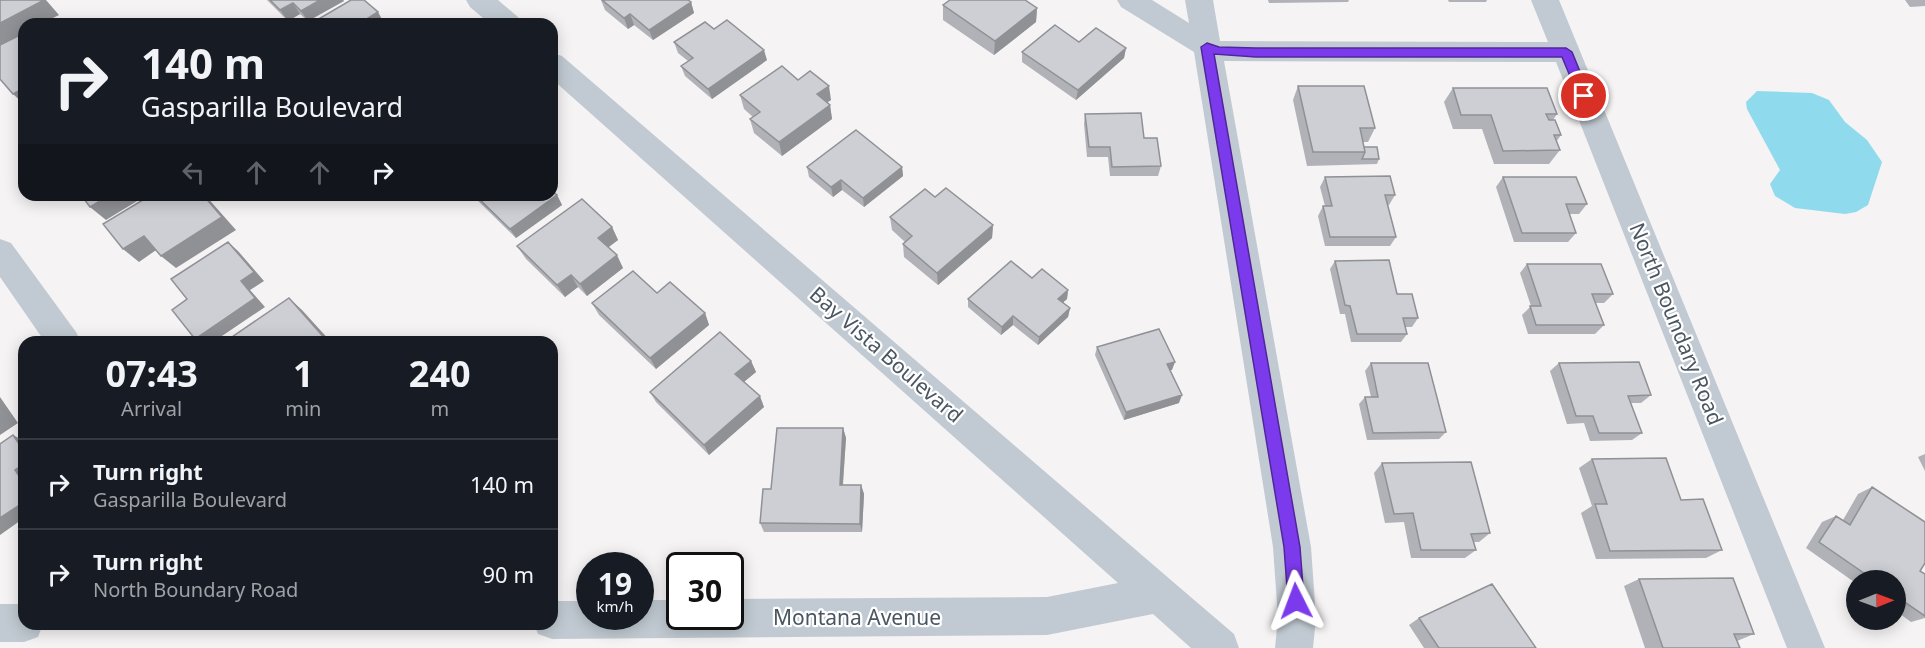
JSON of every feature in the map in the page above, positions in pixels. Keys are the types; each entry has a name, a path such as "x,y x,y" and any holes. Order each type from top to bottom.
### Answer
{"street":[{"path":"480,0 501,18"},
{"path":"1131,0 1207,47 1219,51 1256,53 1566,52"},
{"path":"1199,0 1292,547 1297,618 1294,648"},
{"name":"North Boundary Road","path":"1545,0 1806,648"},
{"name":"Bay Vista Boulevard","path":"558,68 1220,648"},
{"path":"0,252 60,336"},
{"name":"Montana Avenue","path":"558,620 1047,616 1159,594"},
{"path":"0,623 18,623"}],"water":[{"path":"1757,91 1812,93 1829,100 1845,122 1867,140 1882,162 1868,205 1856,212 1845,214 1795,208 1775,196 1770,184 1780,170 1747,109 1746,102"}],"building":[{"path":"0,0 44,0 0,23"},
{"path":"270,0 320,0 301,11 293,3 280,10"},
{"path":"351,0 364,0 378,12 368,18 320,18"},
{"path":"602,0 688,0 691,2 649,30 630,14 624,18"},
{"path":"950,0 1025,0 1037,8 995,41 943,5"},
{"path":"727,20 764,50 708,89 681,66 693,58 674,42 705,22 714,29"},
{"path":"1055,25 1079,42 1096,28 1126,48 1078,90 1022,52"},
{"path":"18,36 18,91 13,94 0,79 0,45"},
{"path":"782,66 798,80 810,71 829,86 817,94 830,105 779,142 750,119 760,112 740,95"},
{"path":"1298,86 1364,86 1375,128 1360,128 1365,152 1313,152"},
{"path":"1453,88 1547,88 1557,114 1546,114 1549,120 1555,120 1561,135 1554,135 1560,150 1503,151 1491,115 1461,115"},
{"path":"1141,113 1144,138 1157,138 1161,166 1112,167 1110,147 1089,147 1085,114"},
{"path":"856,130 902,167 863,198 841,180 831,187 807,167"},
{"path":"1364,147 1377,147 1379,159 1362,159 1365,152"},
{"path":"1390,176 1395,195 1385,195 1396,237 1330,237 1323,206 1332,206 1325,177"},
{"path":"1503,177 1576,177 1587,204 1566,204 1576,233 1522,233"},
{"path":"946,188 993,225 937,273 903,244 912,236 890,217 925,189 935,197"},
{"path":"582,199 612,227 598,238 617,255 580,284 571,275 557,285 517,246"},
{"path":"86,201 100,201 90,207"},
{"path":"141,201 208,201 222,217 161,256 144,236 123,249 103,224"},
{"path":"481,201 549,201 510,229"},
{"path":"228,242 254,272 241,281 255,298 199,336 193,336 172,310 187,299 171,279"},
{"path":"1389,260 1397,294 1412,294 1418,318 1403,318 1407,334 1357,334 1350,306 1345,305 1335,261"},
{"path":"1011,261 1032,278 1042,269 1068,290 1058,299 1070,308 1039,337 1013,316 1002,327 968,299"},
{"path":"1527,264 1601,264 1613,294 1592,294 1604,325 1536,325 1530,306 1541,306"},
{"path":"633,271 657,293 670,282 705,313 650,358 592,303"},
{"path":"289,298 323,336 233,336"},
{"path":"1159,329 1175,362 1167,364 1182,395 1126,412 1097,347"},
{"path":"720,332 751,361 735,374 760,396 704,445 650,392"},
{"path":"1639,362 1651,395 1628,396 1642,433 1599,433 1593,416 1576,416 1559,363"},
{"path":"1371,363 1428,363 1446,432 1373,433 1365,397 1378,397"},
{"path":"777,428 843,428 840,485 861,485 860,524 760,523 763,489 771,489"},
{"path":"13,435 18,442 18,468 15,470 18,474 18,506 0,518 0,444"},
{"path":"1666,458 1681,500 1703,499 1722,550 1610,551 1595,504 1607,504 1592,459"},
{"path":"1471,462 1490,533 1471,534 1476,550 1421,550 1413,513 1394,514 1382,463"},
{"path":"1872,487 1925,522 1925,563 1920,571 1925,574 1925,616 1906,603 1906,570 1860,570 1819,542 1836,516 1850,525"},
{"path":"1733,578 1754,634 1734,634 1740,648 1663,648 1639,579"},
{"path":"1492,584 1536,648 1439,648 1419,618"}],"route":[{"path":"1296,601 1292,547 1207,47 1219,51 1256,53 1566,52 1584,96"}]}
